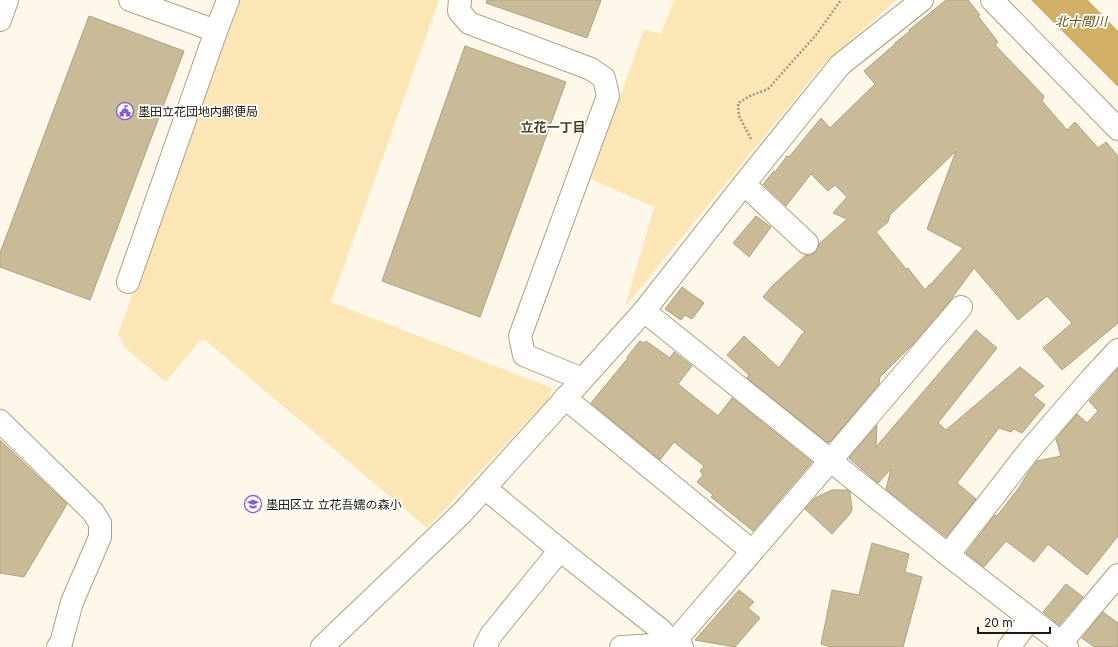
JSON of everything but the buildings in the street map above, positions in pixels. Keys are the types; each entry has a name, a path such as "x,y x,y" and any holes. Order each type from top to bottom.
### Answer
{"street":[{"path":"0,20 7,0"},
{"path":"130,0 216,30"},
{"path":"128,282 216,30 228,0"},
{"path":"460,0 459,11 469,23 590,69 604,78 608,96 520,336 524,355 582,379"},
{"path":"322,647 462,513 644,311 744,184 840,66 922,0"},
{"path":"992,0 1118,129"},
{"path":"744,184 807,243"},
{"path":"621,647 674,646 752,551 961,307"},
{"path":"644,311 948,556 1064,645 1118,575"},
{"path":"948,556 1028,452 1118,350"},
{"path":"565,398 752,551"},
{"path":"0,421 93,512 100,523 100,537 72,602 61,643 58,647"},
{"path":"485,488 661,630 674,646"},
{"path":"485,647 491,635 560,550"},
{"path":"1010,647 1030,619"}],"path":[{"path":"753,143 739,116 738,103 750,96 768,89 816,35 842,0"}],"shaded area":[{"path":"240,0 439,0 331,302 552,388 549,398 427,528 205,340 200,340 166,382 125,348 118,334"},
{"path":"674,0 896,0 821,67 625,307 654,207 591,179 644,29 661,34"}],"water":[{"name":"北十間川","path":"1031,0 1088,0 1118,31 1118,87"}],"place":[{"name":"墨田立花団地内郵便局","path":"125,111"},
{"name":"墨田区立 立花吾嬬の森小","path":"253,504"}],"district":[{"name":"立花一丁目","path":"553,127"}]}
